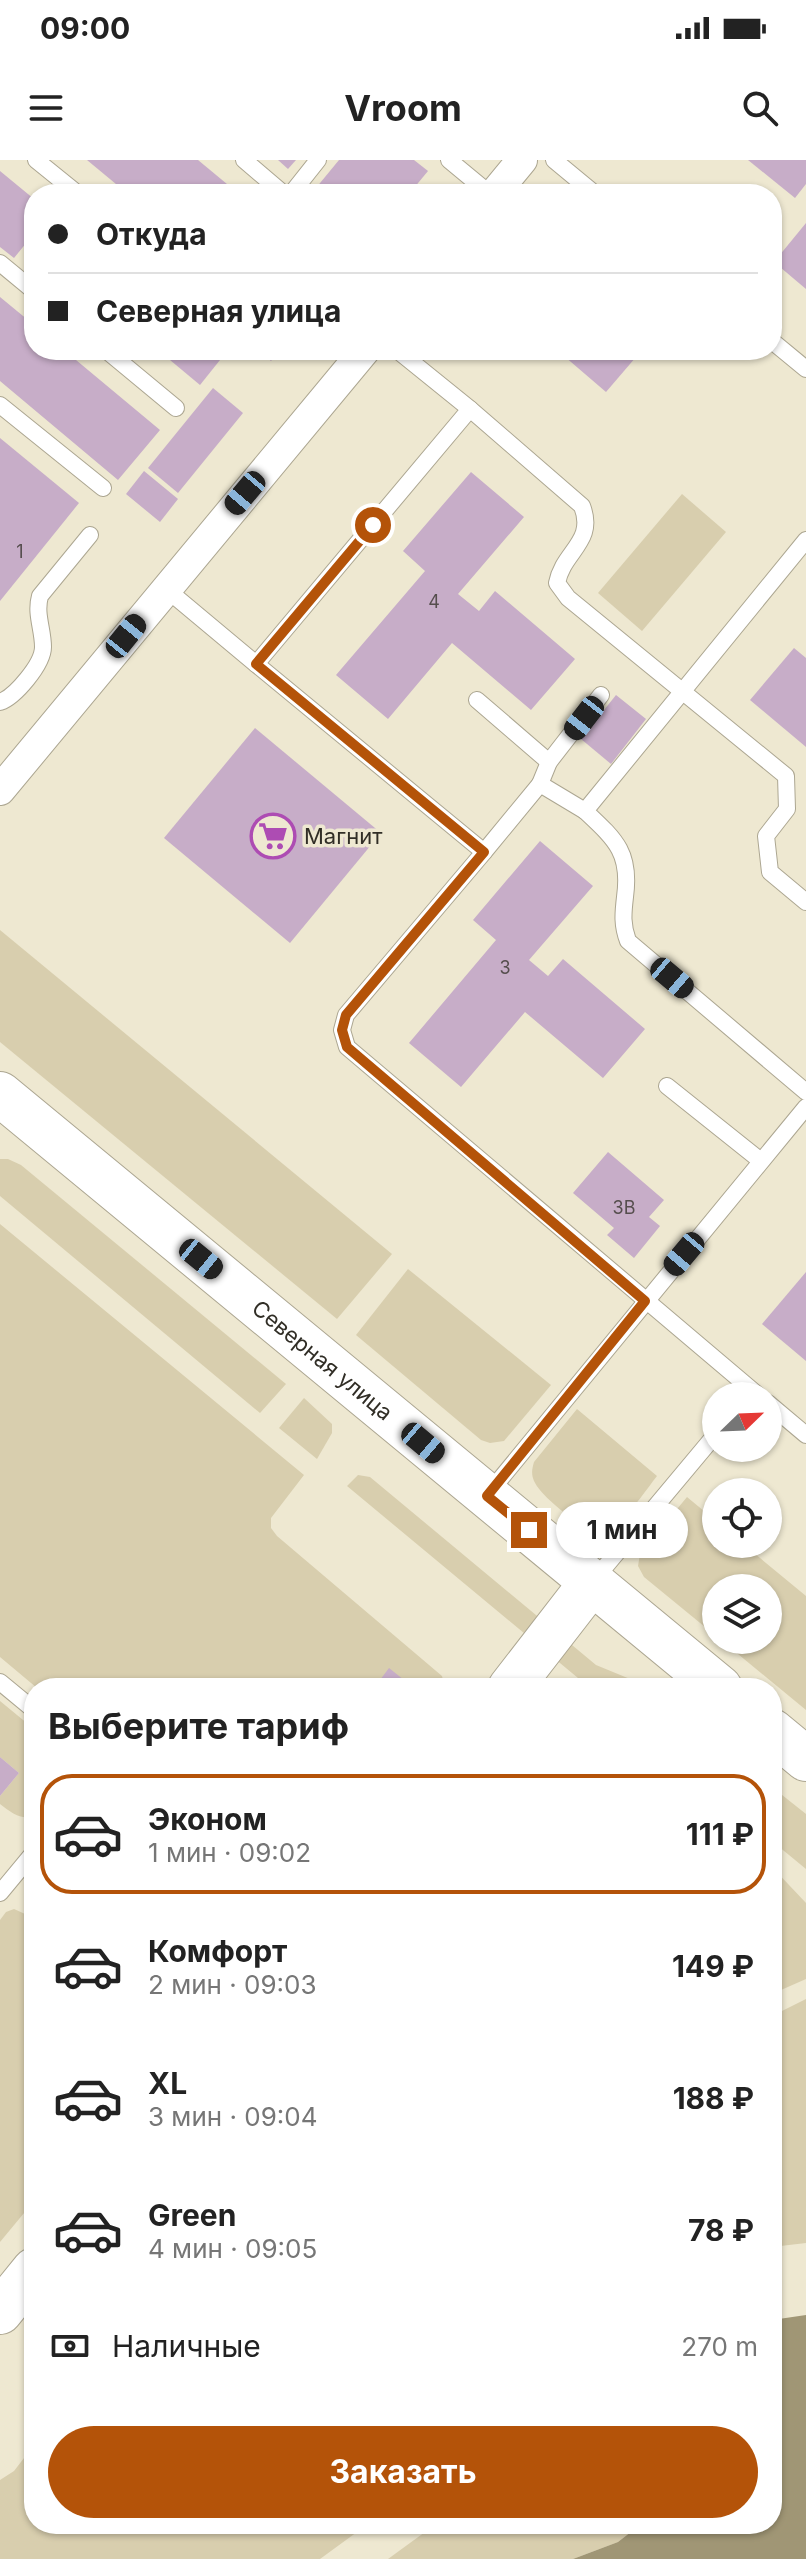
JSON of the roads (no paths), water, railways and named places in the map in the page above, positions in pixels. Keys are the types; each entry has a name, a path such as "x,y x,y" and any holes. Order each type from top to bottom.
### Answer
{"main road":[{"name":"Северная улица","path":"3,1103 708,1678"},
{"path":"518,1678 592,1582"},
{"path":"782,1739 806,1759"},
{"path":"0,2312 24,2282"}],"street":[{"path":"501,184 522,160"},
{"path":"0,790 357,360"}],"lane":[{"path":"36,160 66,184"},
{"path":"244,160 272,184"},
{"path":"299,184 318,160"},
{"path":"449,160 479,184"},
{"path":"554,160 583,184"},
{"path":"0,263 24,283"},
{"path":"782,349 806,369"},
{"path":"118,360 176,408"},
{"path":"409,360 582,506 588,520 584,537 560,567 557,583 568,598 786,776 787,809 766,836 770,872 806,902"},
{"path":"0,405 103,488"},
{"path":"256,664 470,409"},
{"path":"0,702 14,696 41,657 43,647 37,607 40,596 90,535"},
{"path":"585,811 806,540"},
{"path":"165,588 484,852"},
{"path":"601,695 549,762 540,784 346,1015 342,1030 347,1047 739,1382"},
{"path":"477,700 549,762"},
{"path":"540,784 585,811 612,836 625,857 628,878 622,924 628,941 806,1092"},
{"path":"667,1086 761,1161"},
{"path":"487,1496 806,1107"},
{"path":"782,1415 806,1435"},
{"path":"592,1582 702,1451"},
{"path":"0,1682 24,1702"},
{"path":"0,1893 24,1864"}],"place":[{"name":"Магнит","path":"273,836"}]}
